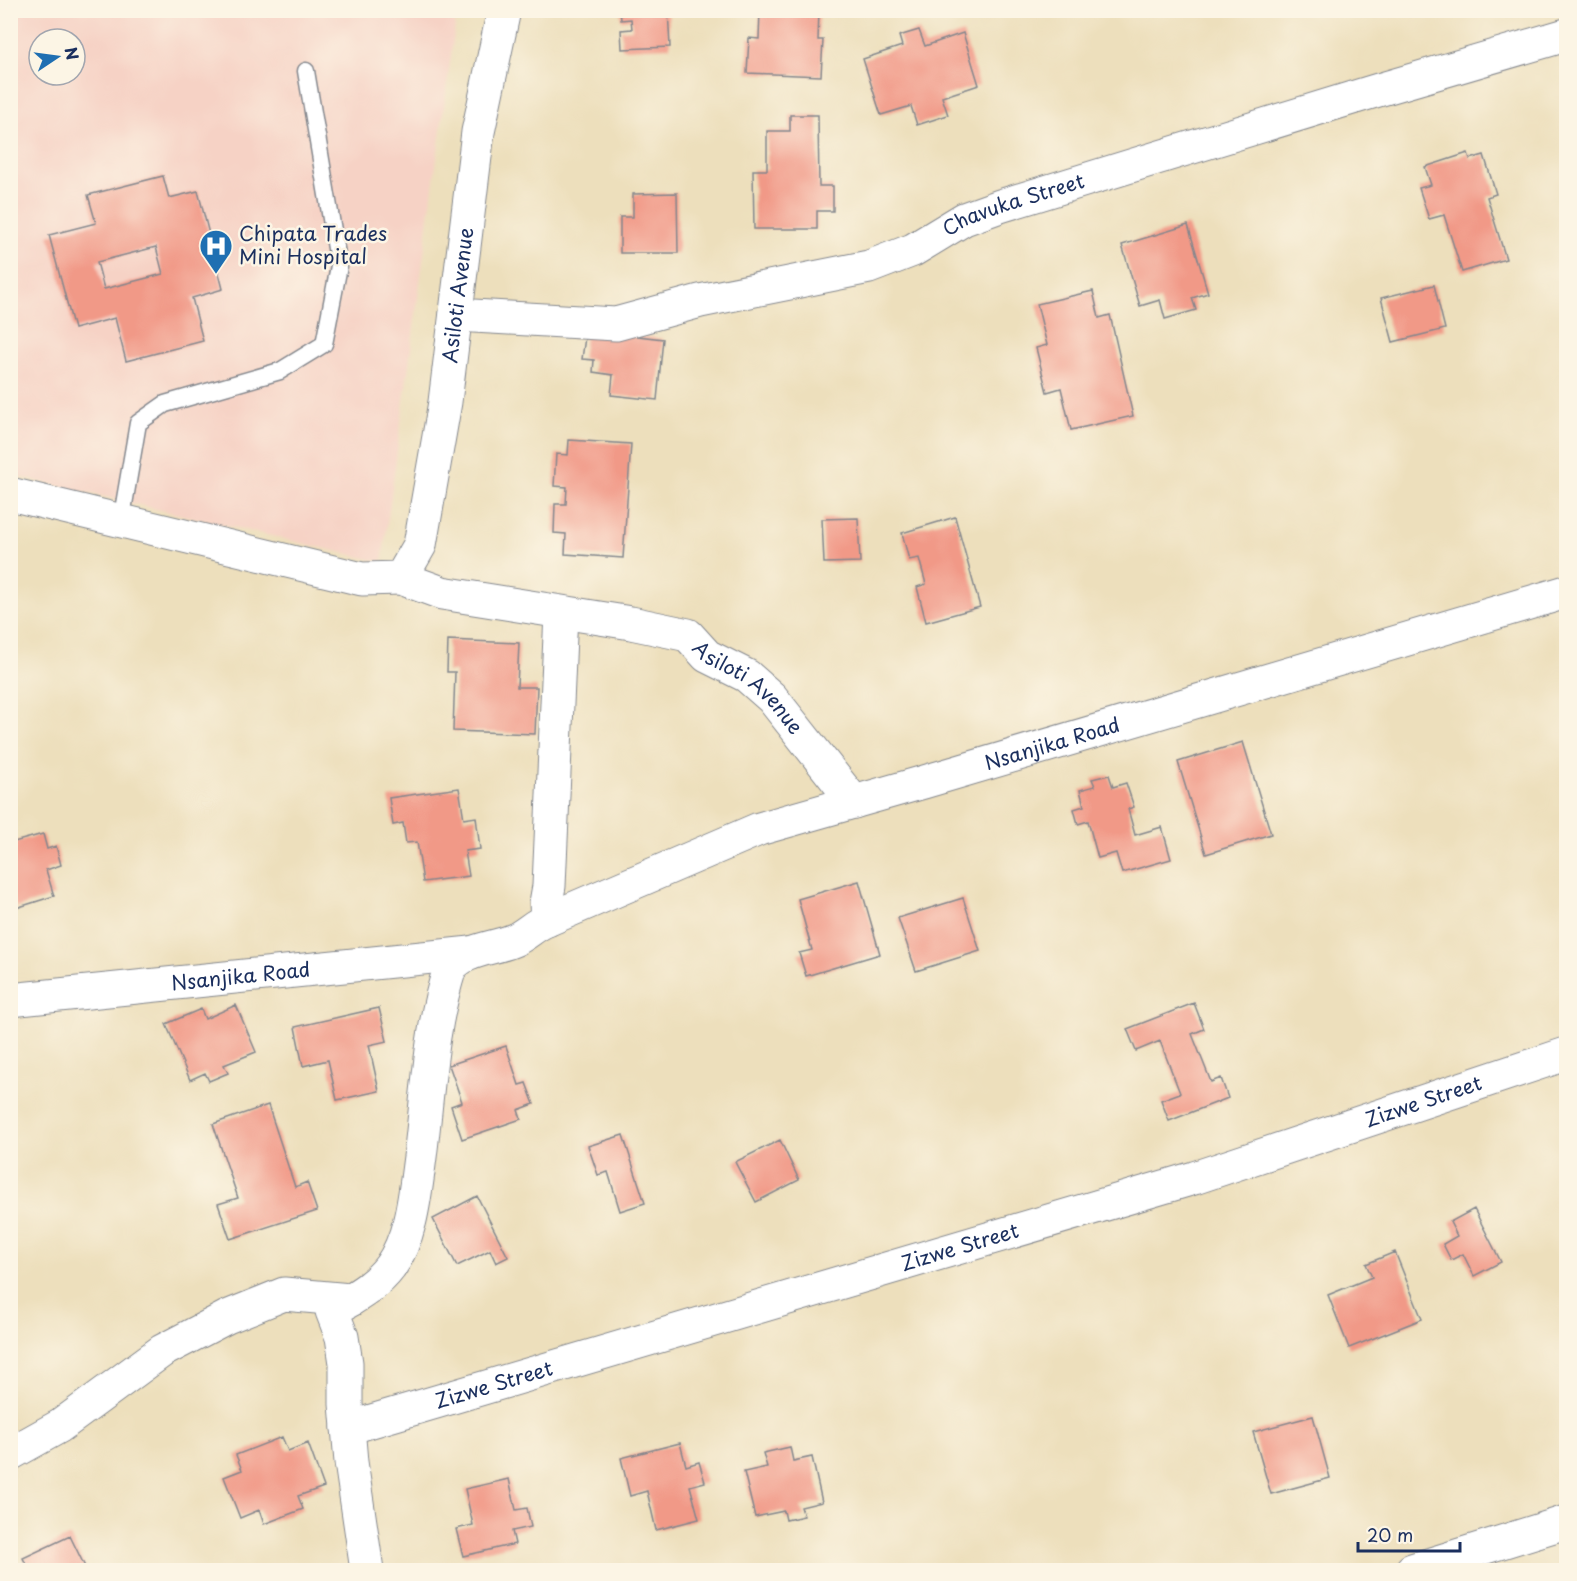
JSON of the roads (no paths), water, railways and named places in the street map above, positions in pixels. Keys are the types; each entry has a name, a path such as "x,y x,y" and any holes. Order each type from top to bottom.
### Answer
{"street":[{"name":"Asiloti Avenue","path":"401,578 420,545 445,402 478,132 504,10"},
{"name":"Chavuka Street","path":"456,315 616,324 700,301 869,267 913,250 963,219 1000,206 1566,35"},
{"name":"Asiloti Avenue","path":"10,494 362,579 401,578 442,593 631,623 688,635 707,656 747,676 772,698 854,802"},
{"name":"Nsanjika Road","path":"10,1000 471,953 517,939 535,925 759,829 1566,592"},
{"path":"547,920 561,613"},
{"path":"367,1570 351,1462 346,1363 342,1337 332,1311 365,1292 397,1257 406,1233 415,1191 435,1025 440,1003 450,968 455,961 471,953"},
{"name":"Zizwe Street","path":"348,1428 1194,1178 1566,1054"},
{"path":"10,1454 60,1426 162,1351 227,1317 284,1294 350,1300"},
{"path":"1412,1570 1566,1522"}],"lane":[{"path":"120,522 138,423 165,404 280,371 324,344 339,266 306,71"}],"place":[{"name":"Chipata Trades Mini Hospital","path":"216,275"}]}
